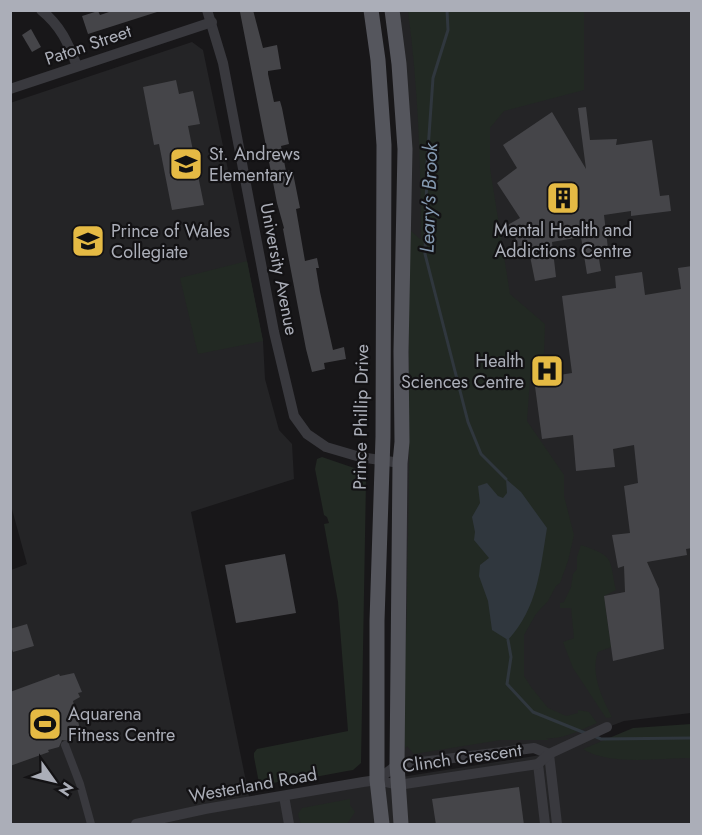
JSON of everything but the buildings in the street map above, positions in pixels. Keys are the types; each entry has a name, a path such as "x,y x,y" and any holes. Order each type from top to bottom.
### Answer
{"main road":[{"name":"Prince Phillip Drive","path":"371,10 378,60 384,145 382,461 376,621 377,780 382,825"},
{"path":"392,10 399,64 405,149 397,765 401,825"}],"street":[{"path":"41,10 65,36 76,66"},
{"name":"University Avenue","path":"207,10 212,22 231,103 276,342 294,416 307,434 326,447 343,453 400,463"},
{"name":"Paton Street","path":"10,89 212,22"},
{"name":"Clinch Crescent","path":"377,780 398,785 538,764 549,754 607,727"},
{"path":"65,745 80,784 91,825"},
{"name":"Clinch Crescent","path":"377,780 397,765 534,747 549,754"},
{"path":"549,754 557,825"},
{"path":"538,764 545,825"},
{"name":"Westerland Road","path":"136,825 205,809 377,780"},
{"path":"284,796 288,825"}],"shaded area":[{"path":"392,11 691,11 691,713 624,721 590,734 601,739 691,738 691,824 11,824 11,570 27,564 10,502 10,103 192,42 203,50 263,341 265,379 279,430 292,444 294,479 191,512 250,801 547,754 534,748 397,765 405,172"},
{"path":"408,11 584,11 584,90 504,111 490,128 490,168 510,294 545,324 544,353 530,378 527,421 564,475 564,496 574,535 560,583 536,614 524,635 524,676 548,708 566,716 578,713 578,710 589,712 597,723 566,736 546,738 549,740 501,740 414,754 407,746 405,749 402,714 407,622 411,231 421,240 418,125"},
{"path":"247,261 263,341 198,354 180,278"},
{"path":"322,457 360,470 366,480 361,763 353,770 288,782 285,780 263,786 259,783 254,757 257,749 348,731 338,602 324,524 329,523 324,515 315,469 317,459"},
{"path":"506,479 521,492 547,528 532,601 508,640 492,630 488,601 479,576 480,565 489,558 474,540 472,517 480,503 478,486 487,483 498,496 503,498 507,493"},
{"path":"581,545 600,552 609,560 616,590 604,596 611,647 598,652 595,668 598,685 612,717 606,718 573,668 563,642 574,638 571,608 560,608 560,603 564,602 571,587"},
{"path":"691,724 691,758 650,760 607,758 583,749 633,728"},
{"path":"350,799 350,805 355,812 347,824 301,824 298,814 302,808"}],"waterway":[{"name":"Leary's Brook","path":"447,10 448,30 433,78 427,164 425,254 468,422 481,454 506,479"},
{"name":"Leary's Brook","path":"508,640 511,657 507,684 533,712 585,733"},
{"name":"Leary's Brook","path":"594,736 601,739 692,738"}],"place":[{"name":"St. Andrews Elementary","path":"186,164"},
{"name":"Mental Health and Addictions Centre","path":"563,198"},
{"name":"Prince of Wales Collegiate","path":"88,241"},
{"name":"Health Sciences Centre","path":"547,371"},
{"name":"Aquarena Fitness Centre","path":"45,724"}]}
